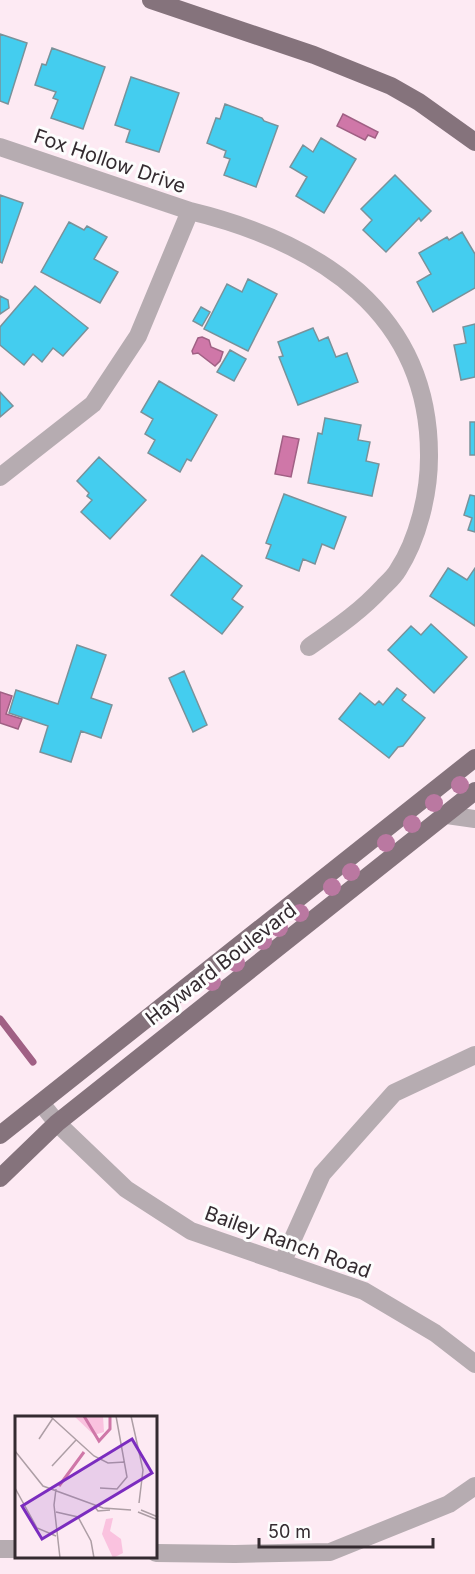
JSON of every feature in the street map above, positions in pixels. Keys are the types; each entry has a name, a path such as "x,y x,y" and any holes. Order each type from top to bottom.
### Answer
{"main road":[{"path":"151,0 315,55 391,86 420,102 475,142"},
{"name":"Hayward Boulevard","path":"0,1135 475,758"},
{"name":"Hayward Boulevard","path":"0,1178 57,1123 475,791"}],"street":[{"name":"Fox Hollow Drive","path":"0,147 292,246 322,263 361,292 394,331 417,380 429,432 429,476 420,522 398,571 363,609 309,647"},
{"path":"0,477 93,404 138,336 198,213"},
{"path":"447,814 475,819"},
{"path":"282,1263 322,1174 394,1093 475,1055"},
{"name":"Bailey Ranch Road","path":"41,1103 57,1123 126,1189 191,1231 363,1291 435,1333 475,1364"},
{"path":"158,1552 235,1554 330,1552 450,1504 475,1486"},
{"path":"0,1549 15,1550"}],"shaded area":[{"path":"343,114 378,132 375,138 368,135 365,140 337,126"},
{"path":"198,338 209,340 211,347 223,352 220,361 215,366 198,353 193,354 192,351"},
{"path":"283,436 299,439 291,477 275,474"},
{"path":"0,692 12,696 6,714 22,719 18,729 0,723"}],"building":[{"path":"0,34 27,43 8,104 0,101"},
{"path":"52,48 105,67 83,129 51,118 58,100 53,98 56,92 35,85 42,64 46,65"},
{"path":"131,77 179,93 159,152 126,142 130,130 115,125"},
{"path":"225,104 278,126 256,187 224,175 230,159 224,157 226,151 207,143 216,118 220,119"},
{"path":"321,138 356,159 324,213 296,196 307,177 290,167 303,145 313,152"},
{"path":"395,175 431,211 421,221 419,218 386,252 363,230 372,220 361,209"},
{"path":"0,195 23,203 2,263 0,262"},
{"path":"69,222 84,230 87,226 107,237 94,259 118,272 100,303 41,272"},
{"path":"462,232 475,254 475,288 433,312 417,282 431,274 419,253 447,237 449,240"},
{"path":"248,279 277,294 248,351 204,329 227,284 242,292"},
{"path":"35,286 88,328 63,356 53,348 42,362 33,354 24,365 0,345 0,327"},
{"path":"0,296 8,300 9,308 0,314"},
{"path":"201,307 210,312 202,326 193,321"},
{"path":"475,324 475,377 461,380 454,345 466,343 463,327"},
{"path":"313,328 319,341 328,337 336,357 347,353 358,382 298,405 279,357 283,356 278,342"},
{"path":"230,350 246,359 234,381 217,372"},
{"path":"159,381 217,415 191,461 187,459 180,472 148,453 155,440 145,434 153,419 141,412"},
{"path":"0,392 13,406 0,417"},
{"path":"325,418 361,425 358,440 370,442 366,461 379,464 372,496 308,483 318,433 322,434"},
{"path":"470,422 475,422 475,455 470,455"},
{"path":"99,457 146,500 110,539 81,512 92,500 87,496 89,493 77,481"},
{"path":"284,494 346,517 334,549 322,544 315,564 303,559 299,571 266,558 271,545 266,543"},
{"path":"470,495 475,496 475,532 468,530 472,518 464,515"},
{"path":"202,555 242,586 232,599 243,607 222,634 171,595"},
{"path":"448,568 467,580 475,568 475,626 430,596"},
{"path":"431,624 467,657 434,693 388,650 411,626 421,635"},
{"path":"77,645 106,655 91,698 112,705 101,738 81,731 71,762 40,752 48,726 9,713 16,690 58,704"},
{"path":"184,671 207,725 193,732 169,678"},
{"path":"397,688 406,695 402,700 425,718 403,746 398,747 389,758 339,719 360,693 375,705 379,701 383,705"}],"waterway":[{"path":"0,1019 33,1062"}]}
